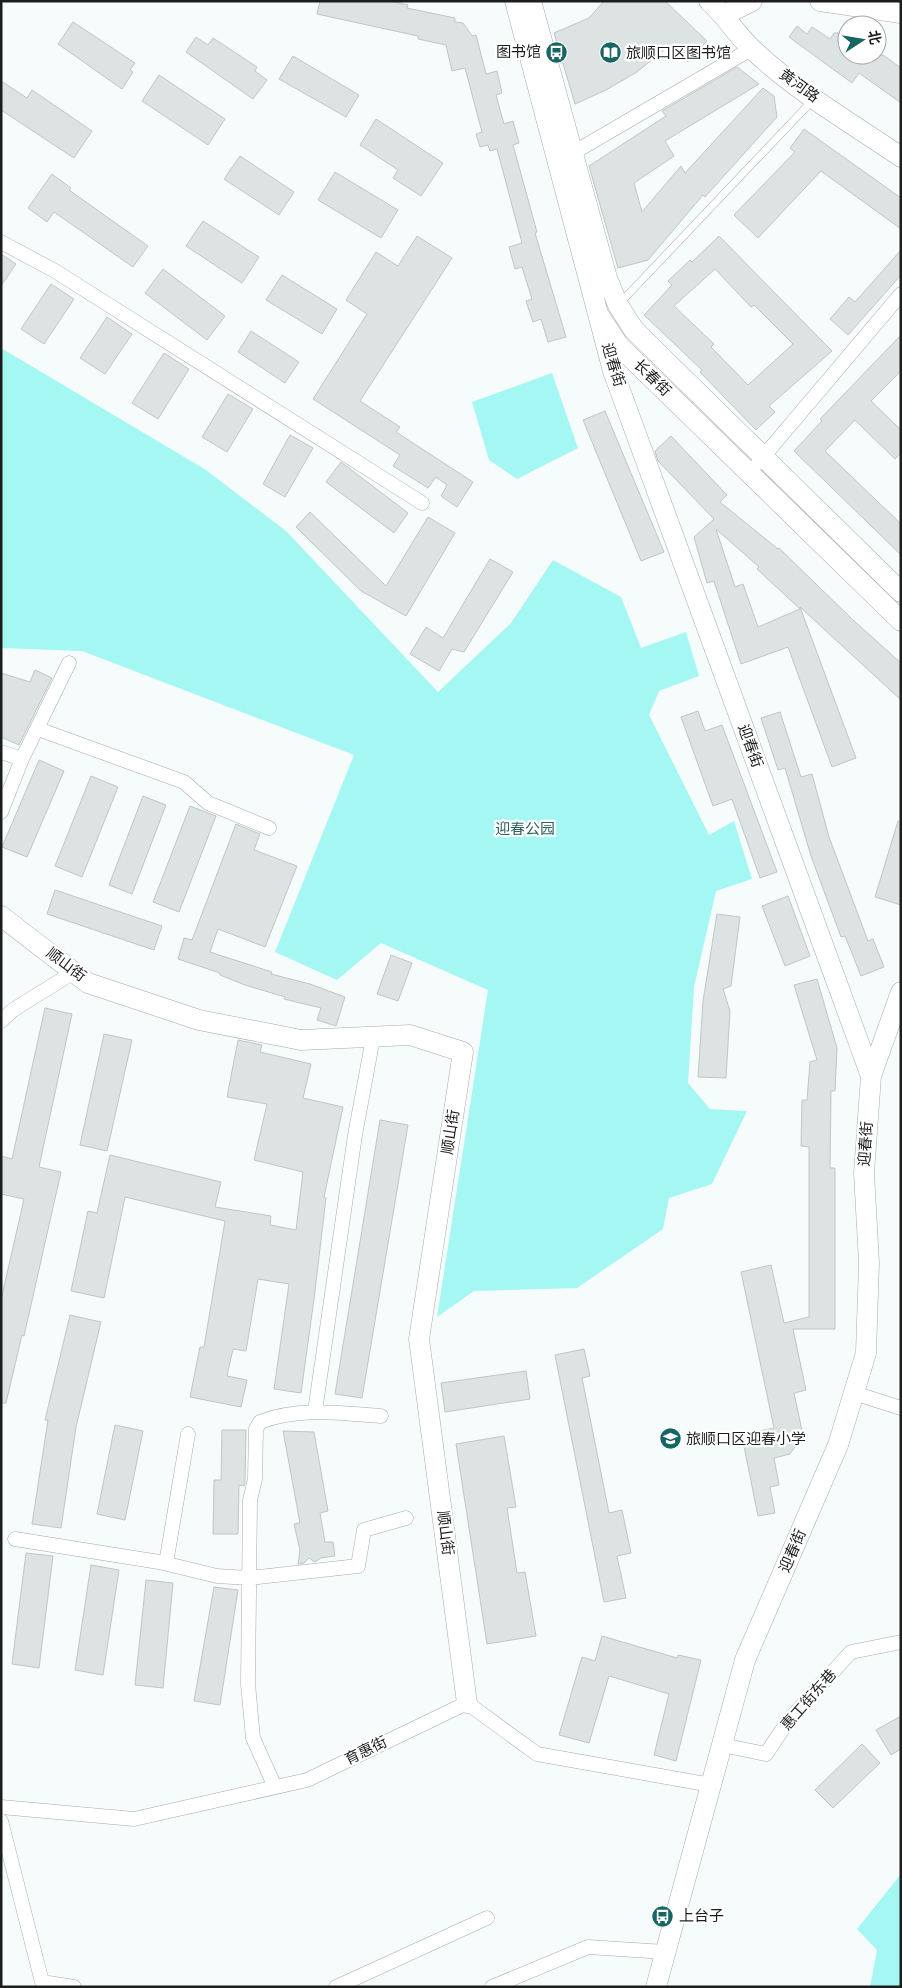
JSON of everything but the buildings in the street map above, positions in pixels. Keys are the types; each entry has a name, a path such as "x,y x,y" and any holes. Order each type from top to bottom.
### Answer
{"street":[{"name":"长春街","path":"515,1 565,157 607,278 618,305 634,330 901,592"},
{"name":"长春街","path":"531,1 598,314 619,346 901,621"},
{"name":"黄河路","path":"709,1 724,14 751,49 815,98 901,157"},
{"path":"820,1 901,13"},
{"path":"724,14 747,2"},
{"path":"565,157 751,49"},
{"path":"1,242 55,271 422,503"},
{"path":"749,473 901,294"},
{"name":"迎春街","path":"598,314 613,371 871,1076 864,1172 869,1263 867,1345 838,1445 745,1660 656,1987"},
{"path":"1,812 22,760 69,663"},
{"path":"38,729 184,782 208,803 268,828"},
{"path":"1,752 22,760"},
{"name":"顺山街","path":"1,916 88,983 199,1020 301,1040 410,1035 463,1052 419,1339 467,1703"},
{"path":"1,1021 13,1010 74,972"},
{"path":"871,1076 901,992"},
{"path":"315,1411 355,1135 373,1038"},
{"path":"854,1393 901,1408"},
{"path":"275,1787 253,1738 248,1684 250,1500 255,1479 256,1430 260,1422 274,1416 315,1411 381,1416"},
{"path":"166,1564 188,1434"},
{"path":"15,1539 166,1564 217,1576 249,1578 358,1566 364,1530 406,1518"},
{"name":"惠工街东巷","path":"722,1745 766,1754 788,1721 851,1652 901,1642"},
{"path":"467,1703 537,1754 711,1786"},
{"name":"育惠街","path":"1,1807 134,1819 307,1780 467,1703"},
{"path":"1,1821 44,1984 74,1987"},
{"path":"336,1987 487,1918"},
{"path":"492,1987 588,1947 666,1952"},
{"path":"516,1987 523,1974"}],"lane":[{"path":"618,305 815,98"}],"green space":[{"name":"迎春公园","path":"1,348 206,470 286,531 438,692 511,623 553,560 621,597 641,648 686,632 699,676 659,691 649,715 709,835 734,821 752,879 716,891 694,987 688,1083 710,1109 747,1111 712,1184 669,1198 663,1229 577,1288 474,1291 437,1317 488,990 381,943 337,980 275,952 354,755 82,651 1,648"},
{"path":"552,373 578,448 517,479 489,460 472,402"},
{"path":"901,1874 901,1987 870,1987 877,1950 857,1929"}],"place":[{"name":"图书馆","path":"557,52"},
{"name":"旅顺口区图书馆","path":"610,53"},
{"name":"旅顺口区迎春小学","path":"670,1439"},
{"name":"上台子","path":"663,1916"}]}
